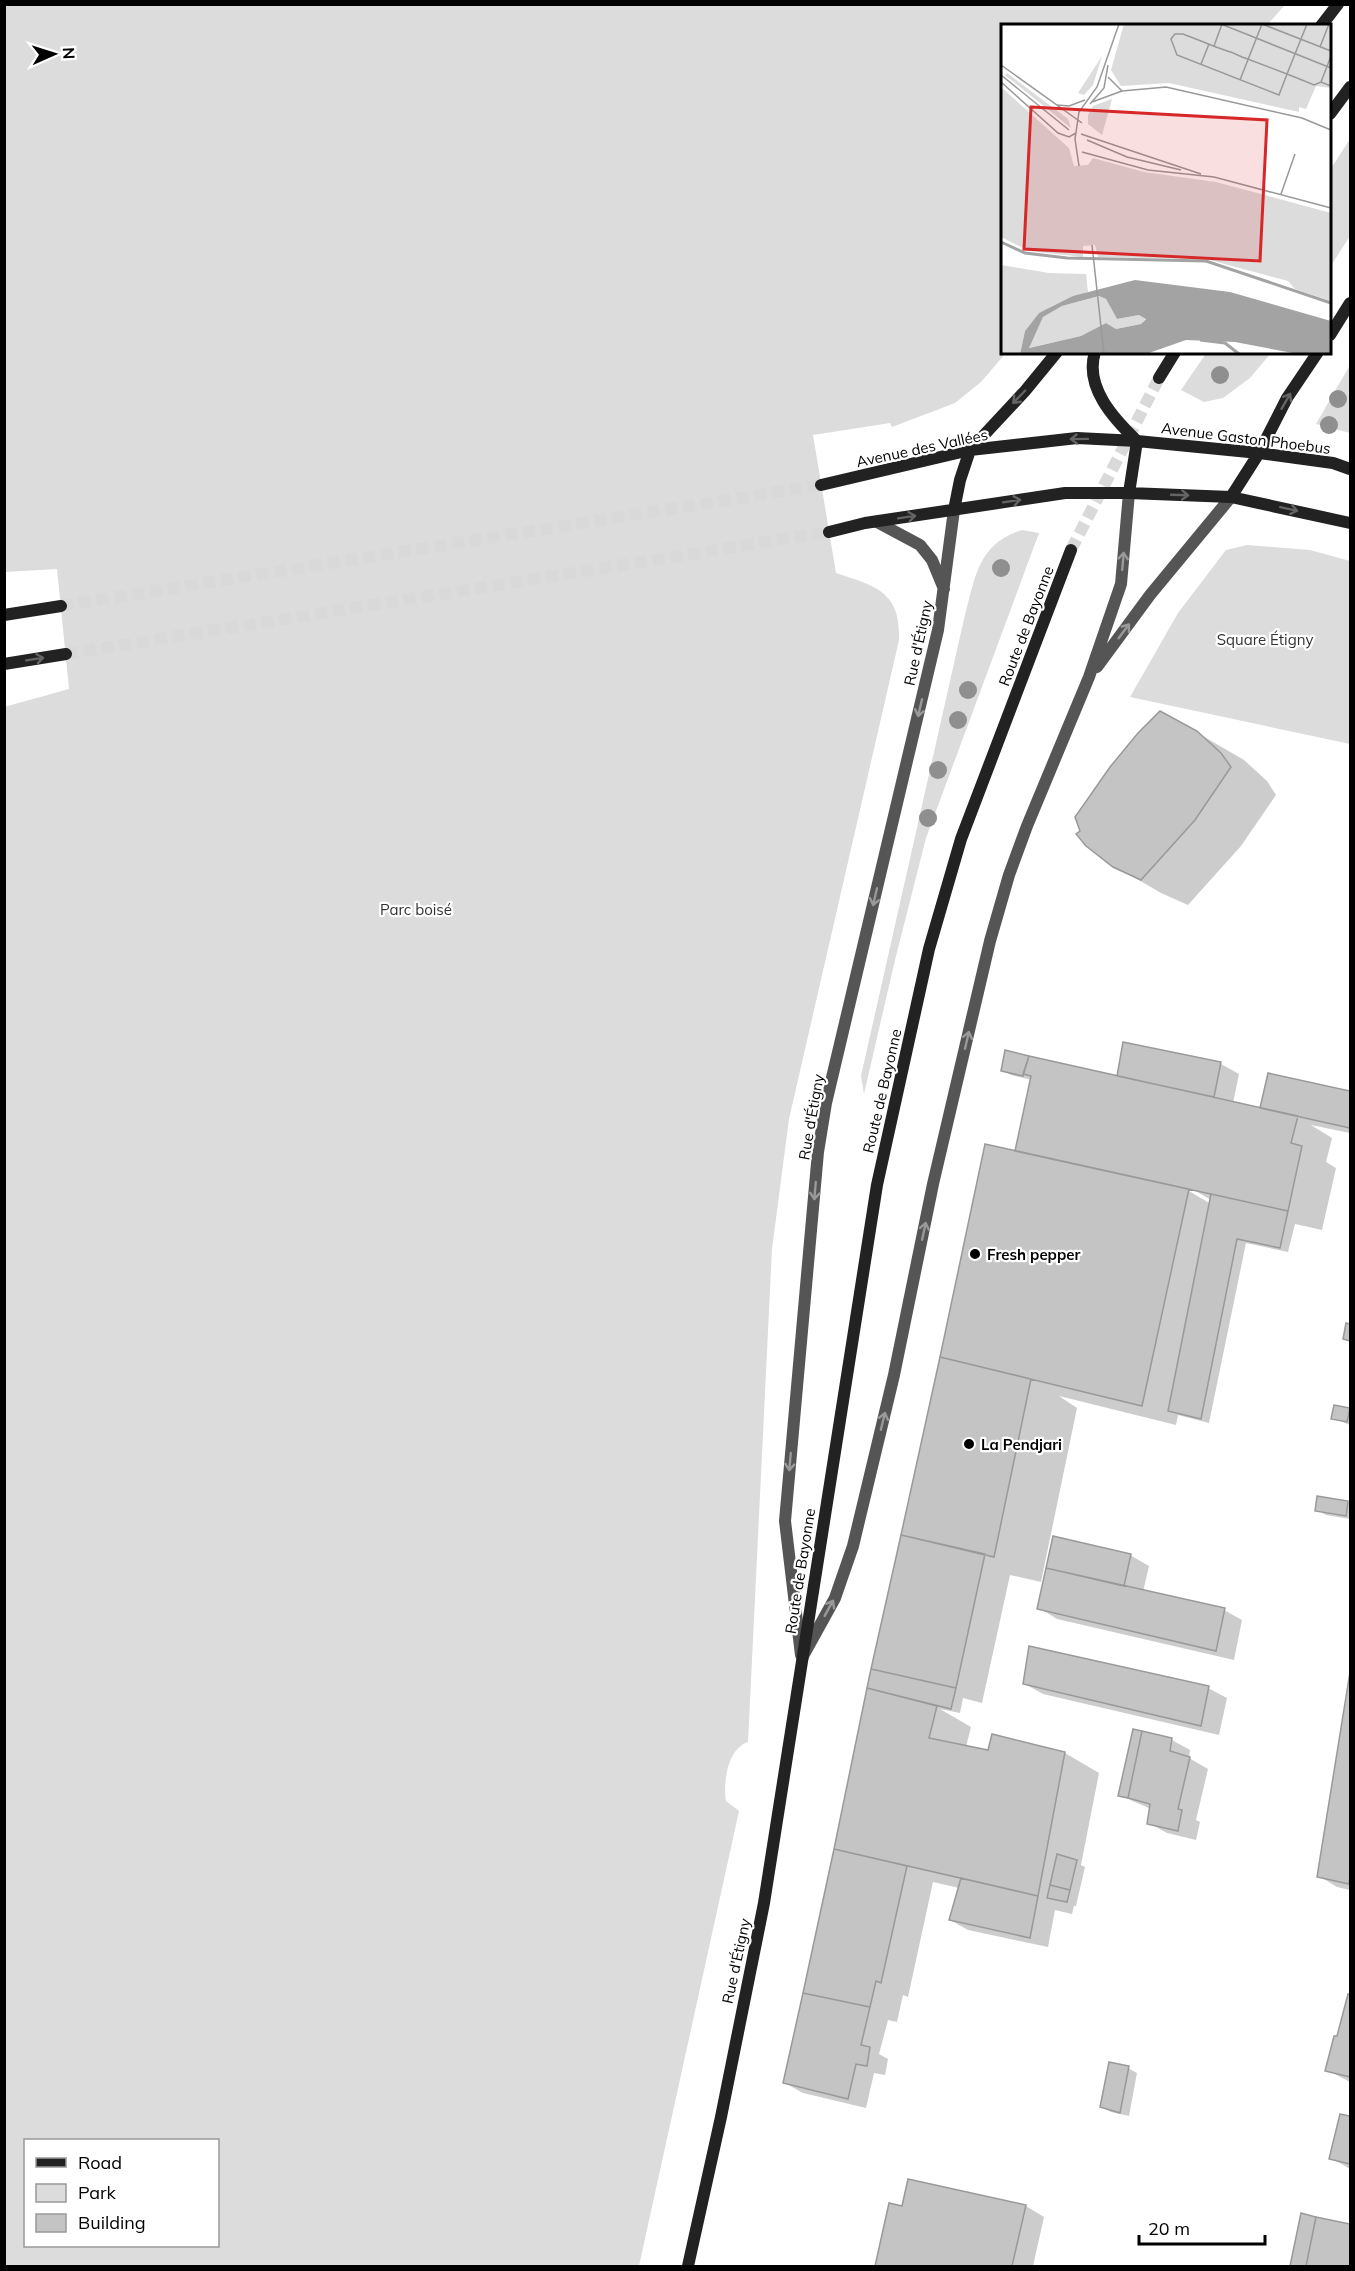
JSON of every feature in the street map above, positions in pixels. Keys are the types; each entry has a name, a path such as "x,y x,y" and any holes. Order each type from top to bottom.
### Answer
{"main road":[{"path":"1322,24 1338,4"},
{"path":"1331,111 1350,87"},
{"path":"1331,332 1350,303"},
{"path":"954,510 960,480 970,450 1025,391 1055,354"},
{"path":"1095,354 1092,377 1112,417 1137,441 1129,493"},
{"path":"1159,378 1174,354"},
{"path":"1231,497 1259,453 1287,398 1317,354"},
{"name":"Avenue des Vallées","path":"821,485 970,450 1077,438 1137,441"},
{"name":"Avenue Gaston Phoebus","path":"1137,441 1259,453 1333,464 1350,469"},
{"path":"829,532 878,522 1065,493 1231,497 1350,523"},
{"name":"Route de Bayonne","path":"801,1659 877,1185 929,949 961,838 1071,550"},
{"path":"4,615 61,606"},
{"path":"4,664 66,654"},
{"name":"Rue d'Étigny","path":"688,2266 764,1903 801,1659"}],"street":[{"name":"Rue d'Étigny","path":"801,1659 835,1598 853,1546 894,1375 944,1137 990,941 1005,886 1027,826 1089,677 1121,584 1129,493"},
{"name":"Rue d'Étigny","path":"1089,677 1150,596 1231,497"},
{"name":"Rue d'Étigny","path":"801,1659 785,1521 818,1152 826,1103 938,630 954,510"},
{"name":"Rue d'Étigny","path":"878,522 920,545 932,560 944,590"}],"green space":[{"name":"Parc boisé","path":"5,5 1285,5 1268,24 1001,24 1001,354 1005,354 981,382 955,403 892,427 890,423 813,435 836,573 863,582 883,593 895,611 899,640 789,1119 772,1249 748,1742 735,1752 731,1759 725,1785 726,1801 739,1811 639,2266 5,2266 4,707 69,689 57,569 5,572"},
{"path":"1350,139 1350,236 1331,265 1331,168"},
{"path":"1206,354 1270,354 1250,378 1223,398 1204,402 1181,390"},
{"path":"1350,365 1350,433 1316,424"},
{"path":"1022,530 1039,533 926,838 864,1094 861,1076 971,590 980,565 987,554 1007,536"},
{"name":"Square Étigny","path":"1247,545 1310,550 1350,561 1350,744 1130,697 1178,613 1226,550"}],"building":[{"path":"1160,711 1197,731 1221,753 1231,767 1195,820 1141,880 1113,867 1086,846 1076,834 1080,831 1075,817 1110,767"},
{"path":"1123,1042 1221,1062 1214,1097 1117,1076"},
{"path":"1005,1050 1029,1056 1023,1076 1001,1071"},
{"path":"1029,1056 1298,1116 1291,1143 1302,1146 1288,1211 1015,1151 1031,1076 1023,1074"},
{"path":"1268,1073 1350,1091 1350,1128 1260,1108"},
{"path":"985,1144 1189,1189 1142,1406 940,1357"},
{"path":"1211,1194 1288,1211 1280,1248 1237,1239 1201,1419 1168,1411"},
{"path":"1346,1323 1350,1324 1350,1341 1343,1339"},
{"name":"La Pendjari","path":"940,1357 1031,1379 994,1557 901,1535"},
{"path":"1334,1405 1350,1408 1347,1422 1331,1419"},
{"path":"1317,1496 1348,1501 1346,1516 1315,1511"},
{"path":"901,1535 985,1554 956,1688 871,1669"},
{"path":"1053,1536 1131,1554 1124,1586 1046,1568"},
{"path":"1046,1568 1225,1608 1216,1651 1037,1609"},
{"path":"1029,1646 1209,1686 1201,1726 1023,1684"},
{"path":"871,1669 956,1688 951,1709 867,1688"},
{"path":"1350,1672 1350,1876 1349,1884 1317,1877"},
{"path":"867,1688 937,1706 929,1738 988,1750 992,1734 1065,1752 1038,1896 834,1849"},
{"path":"1133,1729 1142,1731 1128,1798 1118,1796"},
{"path":"1142,1731 1172,1738 1170,1751 1190,1757 1178,1809 1182,1810 1178,1831 1147,1824 1150,1804 1128,1798"},
{"path":"834,1849 907,1866 881,1983 876,1981 870,2007 803,1993"},
{"path":"1057,1854 1077,1860 1070,1890 1050,1885"},
{"path":"961,1878 1038,1896 1030,1938 949,1920"},
{"path":"1050,1885 1070,1890 1067,1902 1047,1898"},
{"path":"803,1993 870,2007 861,2045 870,2047 867,2066 856,2064 848,2099 783,2083"},
{"path":"1348,1994 1350,1994 1350,2077 1325,2071"},
{"path":"1109,2062 1129,2066 1120,2113 1100,2107"},
{"path":"1340,2114 1350,2116 1350,2164 1329,2159"},
{"path":"908,2179 1026,2205 1012,2266 875,2266 889,2203 902,2206"},
{"path":"1301,2213 1316,2217 1306,2266 1290,2266"},
{"path":"1316,2217 1350,2224 1350,2266 1306,2266"}],"tunnel":[{"path":"1071,550 1159,378"},
{"path":"61,606 821,485"},
{"path":"66,654 829,532"}],"place":[{"name":"Fresh pepper","path":"975,1254"},
{"name":"La Pendjari","path":"969,1444"}]}
